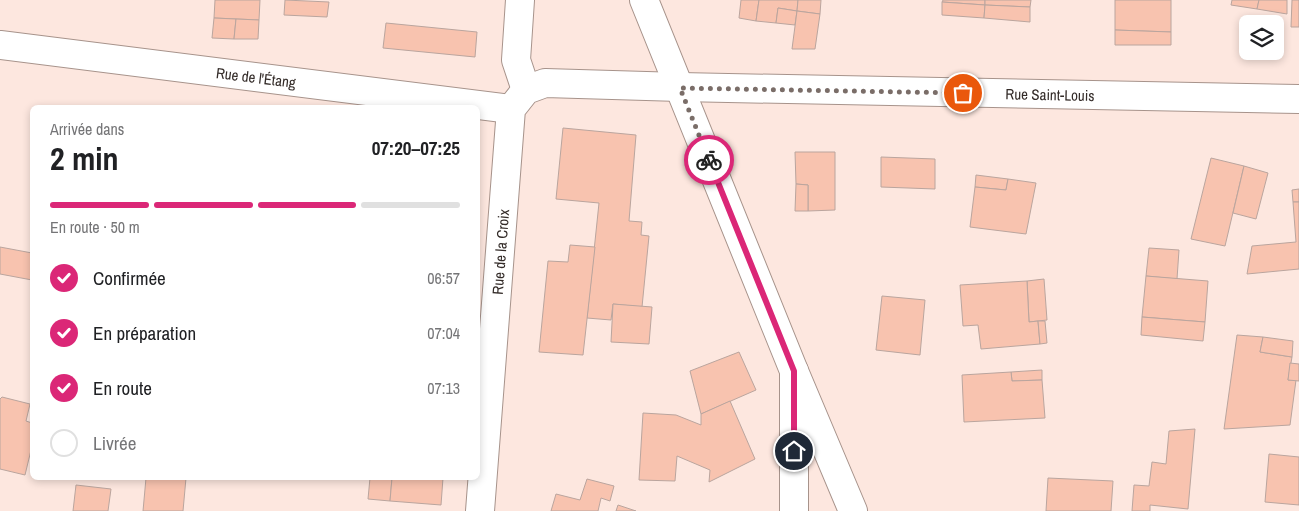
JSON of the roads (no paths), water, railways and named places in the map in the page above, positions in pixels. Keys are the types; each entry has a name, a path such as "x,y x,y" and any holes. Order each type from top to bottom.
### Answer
{"street":[{"name":"Rue de la Croix","path":"480,511 518,99 516,60 520,0"},
{"path":"644,0 794,371 853,511"},
{"name":"Rue de l'Étang","path":"0,45 518,99"},
{"name":"Rue Saint-Louis","path":"518,99 545,83 680,88 1299,99"},
{"path":"794,371 794,511"}]}
